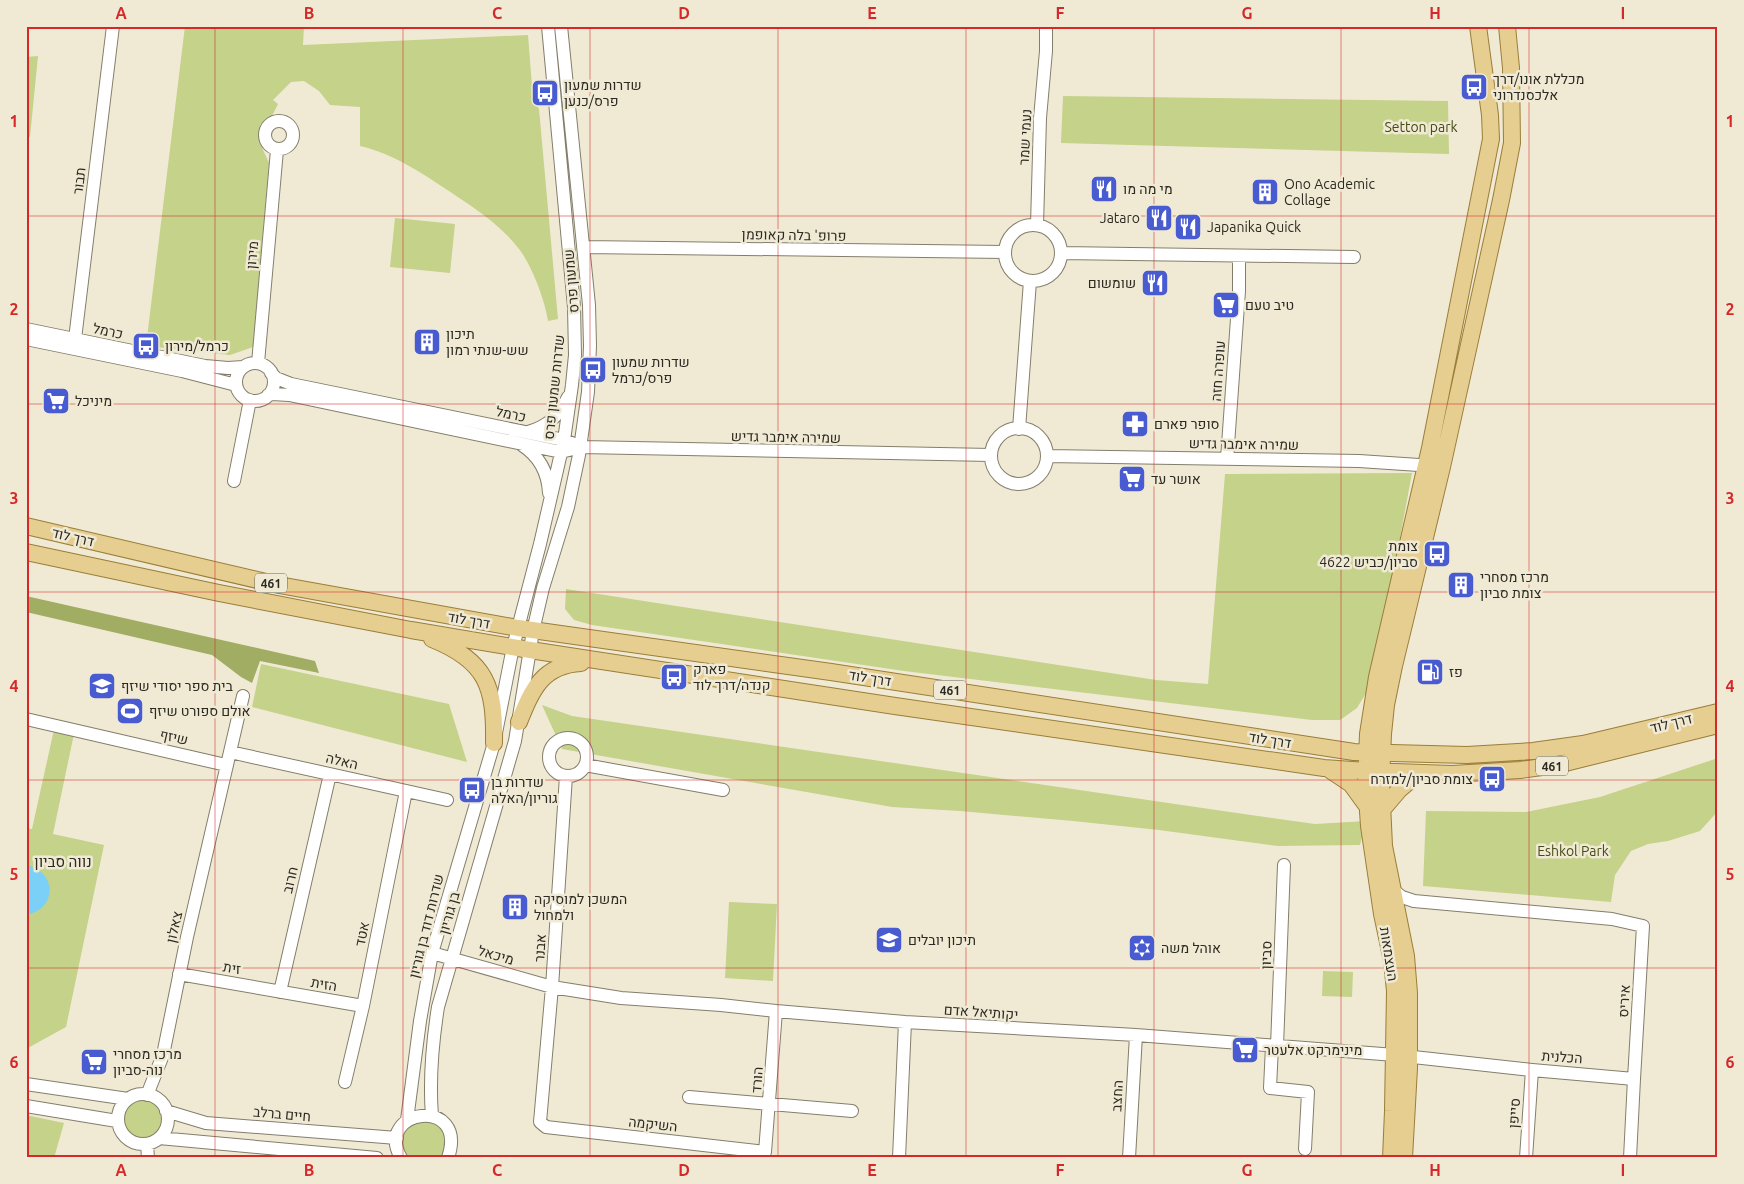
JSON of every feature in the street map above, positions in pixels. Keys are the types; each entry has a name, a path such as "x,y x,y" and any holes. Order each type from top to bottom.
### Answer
{"main road":[{"path":"1374,753 1370,718 1377,677 1421,491 1434,466 1432,439 1490,139 1490,115 1478,26"},
{"path":"1374,753 1386,705 1434,466 1501,200 1512,143 1511,68 1507,26"},
{"name":"דרך לוד","path":"26,526 279,585 526,630 831,672 1295,744 1374,753 1467,755 1533,751 1583,744 1718,712"},
{"name":"דרך לוד","path":"26,552 219,593 411,630 530,650 905,708 1324,768 1374,772 1485,773 1558,765 1718,725"},
{"path":"411,630 450,647 461,654 480,673 487,685 493,704 494,743"},
{"path":"518,722 531,693 543,678 551,672 567,665 605,662"},
{"name":"העצמאות","path":"1374,753 1372,848 1394,976 1402,1055 1404,1158"},
{"path":"1324,768 1351,784 1374,808 1419,773"},
{"name":"העצמאות","path":"1374,808 1393,890 1408,976 1402,1055 1390,1158"}],"street":[{"name":"תבור","path":"75,339 113,26"},
{"name":"שדרות שמעון פרס","path":"518,722 530,650 526,630 550,503 563,446 575,355 574,307 548,26"},
{"name":"שמעון פרס","path":"543,588 568,507 581,448 588,392 590,338 589,305 561,26"},
{"name":"נעמי שמר","path":"1037,225 1040,118 1046,51 1046,26"},
{"name":"נעמי שמר","path":"1046,51 1051,26"},
{"name":"מירון","path":"258,363 277,150"},
{"path":"1037,225 1051,232 1057,238 1061,253 1060,261 1052,274 1030,281 1015,274 1006,260 1005,252 1010,238 1015,232 1037,225"},
{"name":"פרופ' בלה קאופמן","path":"583,247 1005,252"},
{"path":"1061,253 1354,257"},
{"name":"עופרה חזה","path":"1227,459 1236,343 1239,256"},
{"path":"1019,429 1030,281"},
{"name":"כרמל","path":"26,328 205,366 243,367"},
{"name":"כרמל","path":"26,339 182,371 236,385"},
{"path":"252,363 258,363 267,367 274,384 268,396 258,400 250,400 242,396 236,385 237,376 243,367 252,363"},
{"name":"כרמל","path":"271,373 276,378 291,384 527,432 563,446"},
{"path":"527,432 540,428 557,416 572,388"},
{"name":"כרמל","path":"268,396 272,394 289,395 518,443 581,448"},
{"path":"234,481 250,400"},
{"path":"1019,429 1030,431 1037,436 1045,448 1046,456 1045,465 1035,479 1027,483 1018,484 1002,478 996,472 992,464 991,455 996,440 1001,435 1008,431 1019,429"},
{"path":"1404,464 1421,458 1432,439"},
{"path":"518,443 528,449 540,461 547,479 550,503"},
{"name":"שמירה אימבר גדיש","path":"581,448 991,455"},
{"name":"שמירה אימבר גדיש","path":"1046,456 1360,461 1434,466"},
{"path":"1404,464 1420,473 1421,491"},
{"name":"שדרות שמעון פרס","path":"494,743 513,647 526,630 543,588"},
{"name":"צאלון","path":"147,1095 163,1055 179,974 243,696"},
{"name":"שיזף","path":"26,718 226,765"},
{"name":"בן גוריון","path":"432,1116 430,1094 431,1050 438,1007 515,741 518,722"},
{"path":"572,739 582,744 587,755 585,765 577,774 566,776 555,771 550,760 551,749 560,740 572,739"},
{"name":"שדרות דוד בן גוריון","path":"408,1120 420,1021 432,953 494,743"},
{"name":"האלה","path":"230,752 447,800"},
{"path":"585,765 723,790"},
{"name":"חרוב","path":"280,992 330,774"},
{"name":"אבנר","path":"540,1122 552,987 566,776"},
{"name":"אטד","path":"345,1082 406,791"},
{"name":"סביון","path":"1284,865 1275,1046 1270,1088 1308,1092 1305,1149"},
{"path":"1393,890 1402,897 1414,901"},
{"path":"1398,917 1414,901"},
{"name":"איריס","path":"1414,901 1612,919 1643,926 1634,1079"},
{"name":"מיכאל","path":"432,953 552,987"},
{"name":"זית","path":"179,974 280,992"},
{"name":"יקותיאל אדם","path":"552,987 621,998 905,1022 1136,1035 1402,1055"},
{"name":"הזית","path":"280,992 362,1006"},
{"name":"הורד","path":"765,1152 776,1011"},
{"path":"898,1158 905,1022"},
{"name":"החצב","path":"1129,1158 1136,1035"},
{"name":"הכלנית","path":"1402,1055 1532,1070 1634,1079"},
{"name":"סייפן","path":"1526,1158 1532,1070"},
{"path":"1630,1158 1634,1079"},
{"path":"26,1084 128,1099"},
{"path":"148,1158 153,1141 166,1129 168,1117 159,1100 147,1095 134,1096 122,1104 118,1112 118,1120 119,1129 124,1136 139,1144 153,1141 377,1158"},
{"path":"689,1097 852,1110"},
{"path":"26,1106 118,1120"},
{"name":"חיים ברלב","path":"166,1111 206,1123 397,1138"},
{"path":"401,1158 396,1142 400,1128 408,1120 417,1116 432,1116 442,1121 450,1134 451,1146 448,1158"},
{"name":"השיקמה","path":"540,1122 546,1127 765,1152"}],"green space":[{"path":"185,26 304,26 303,45 528,35 533,99 539,109 558,319 548,321 541,293 529,264 504,232 477,210 417,171 384,154 360,146 360,107 330,105 319,91 304,81 291,82 273,100 278,104 272,116 260,126 259,141 269,163 253,347 230,355 146,346"},
{"path":"38,56 30,137 26,136 26,57"},
{"name":"Setton park","path":"1063,96 1448,101 1449,154 1061,143"},
{"path":"395,218 455,224 450,273 390,267"},
{"path":"1412,473 1379,651 1366,693 1357,708 1340,720 1312,720 904,671 592,625 574,620 565,609 566,589 1156,680 1208,684 1225,474"},
{"path":"26,596 315,661 319,673 260,661 252,683 212,655 26,612"},
{"path":"261,664 449,704 467,762 252,707"},
{"path":"542,705 572,716 1315,824 1366,821 1360,845 1278,846 1073,821 892,807 562,749"},
{"path":"55,725 75,729 53,834 104,845 66,1027 26,1049 26,828 32,829"},
{"name":"Eshkol Park","path":"1718,758 1718,811 1700,831 1668,841 1648,844 1631,851 1615,875 1611,902 1423,886 1426,811 1526,812 1600,797"},
{"path":"729,902 777,904 773,981 725,978"},
{"path":"1323,971 1353,972 1352,997 1322,996"},
{"path":"143,1095 152,1097 160,1102 165,1110 167,1119 165,1128 160,1136 152,1141 143,1143 134,1141 126,1136 121,1128 119,1119 121,1110 126,1102 134,1097"},
{"path":"26,1115 64,1123 54,1158 26,1158"},
{"path":"412,1119 443,1124 446,1158 403,1158 398,1143"}],"water":[{"path":"26,865 44,874 50,890 44,906 26,915"}],"place":[{"name":"מכללת אונו/דרך אלכסנדרוני","path":"1474,87"},
{"name":"שדרות שמעון פרס/כנען","path":"545,93"},
{"name":"מי מה מו","path":"1104,189"},
{"name":"Ono Academic Collage","path":"1265,192"},
{"name":"Jataro","path":"1159,218"},
{"name":"Japanika Quick","path":"1188,227"},
{"name":"שומשום","path":"1155,283"},
{"name":"טיב טעם","path":"1226,305"},
{"name":"תיכון שש-שנתי רמון","path":"427,342"},
{"name":"כרמל/מירון","path":"146,346"},
{"name":"שדרות שמעון פרס/כרמל","path":"593,370"},
{"name":"מיניכל","path":"56,401"},
{"name":"סופר פארם","path":"1135,424"},
{"name":"אושר עד","path":"1132,479"},
{"name":"צומת סביון/כביש 4622","path":"1437,554"},
{"name":"מרכז מסחרי צומת סביון","path":"1461,585"},
{"name":"פז","path":"1430,672"},
{"name":"פארק קנדה/דרך לוד","path":"674,677"},
{"name":"בית ספר יסודי שיזף","path":"102,686"},
{"name":"אולם ספורט שיזף","path":"130,711"},
{"name":"צומת סביון/למזרח","path":"1492,779"},
{"name":"שדרות בן גוריון/האלה","path":"472,790"},
{"name":"המשכן למוסיקה ולמחול","path":"515,907"},
{"name":"תיכון יובלים","path":"889,940"},
{"name":"אוהל משה","path":"1142,948"},
{"name":"מינימרקט אלעטר","path":"1245,1050"},
{"name":"מרכז מסחרי נוה-סביון","path":"94,1062"}],"district":[{"name":"נווה סביון","path":"63,861"}]}
